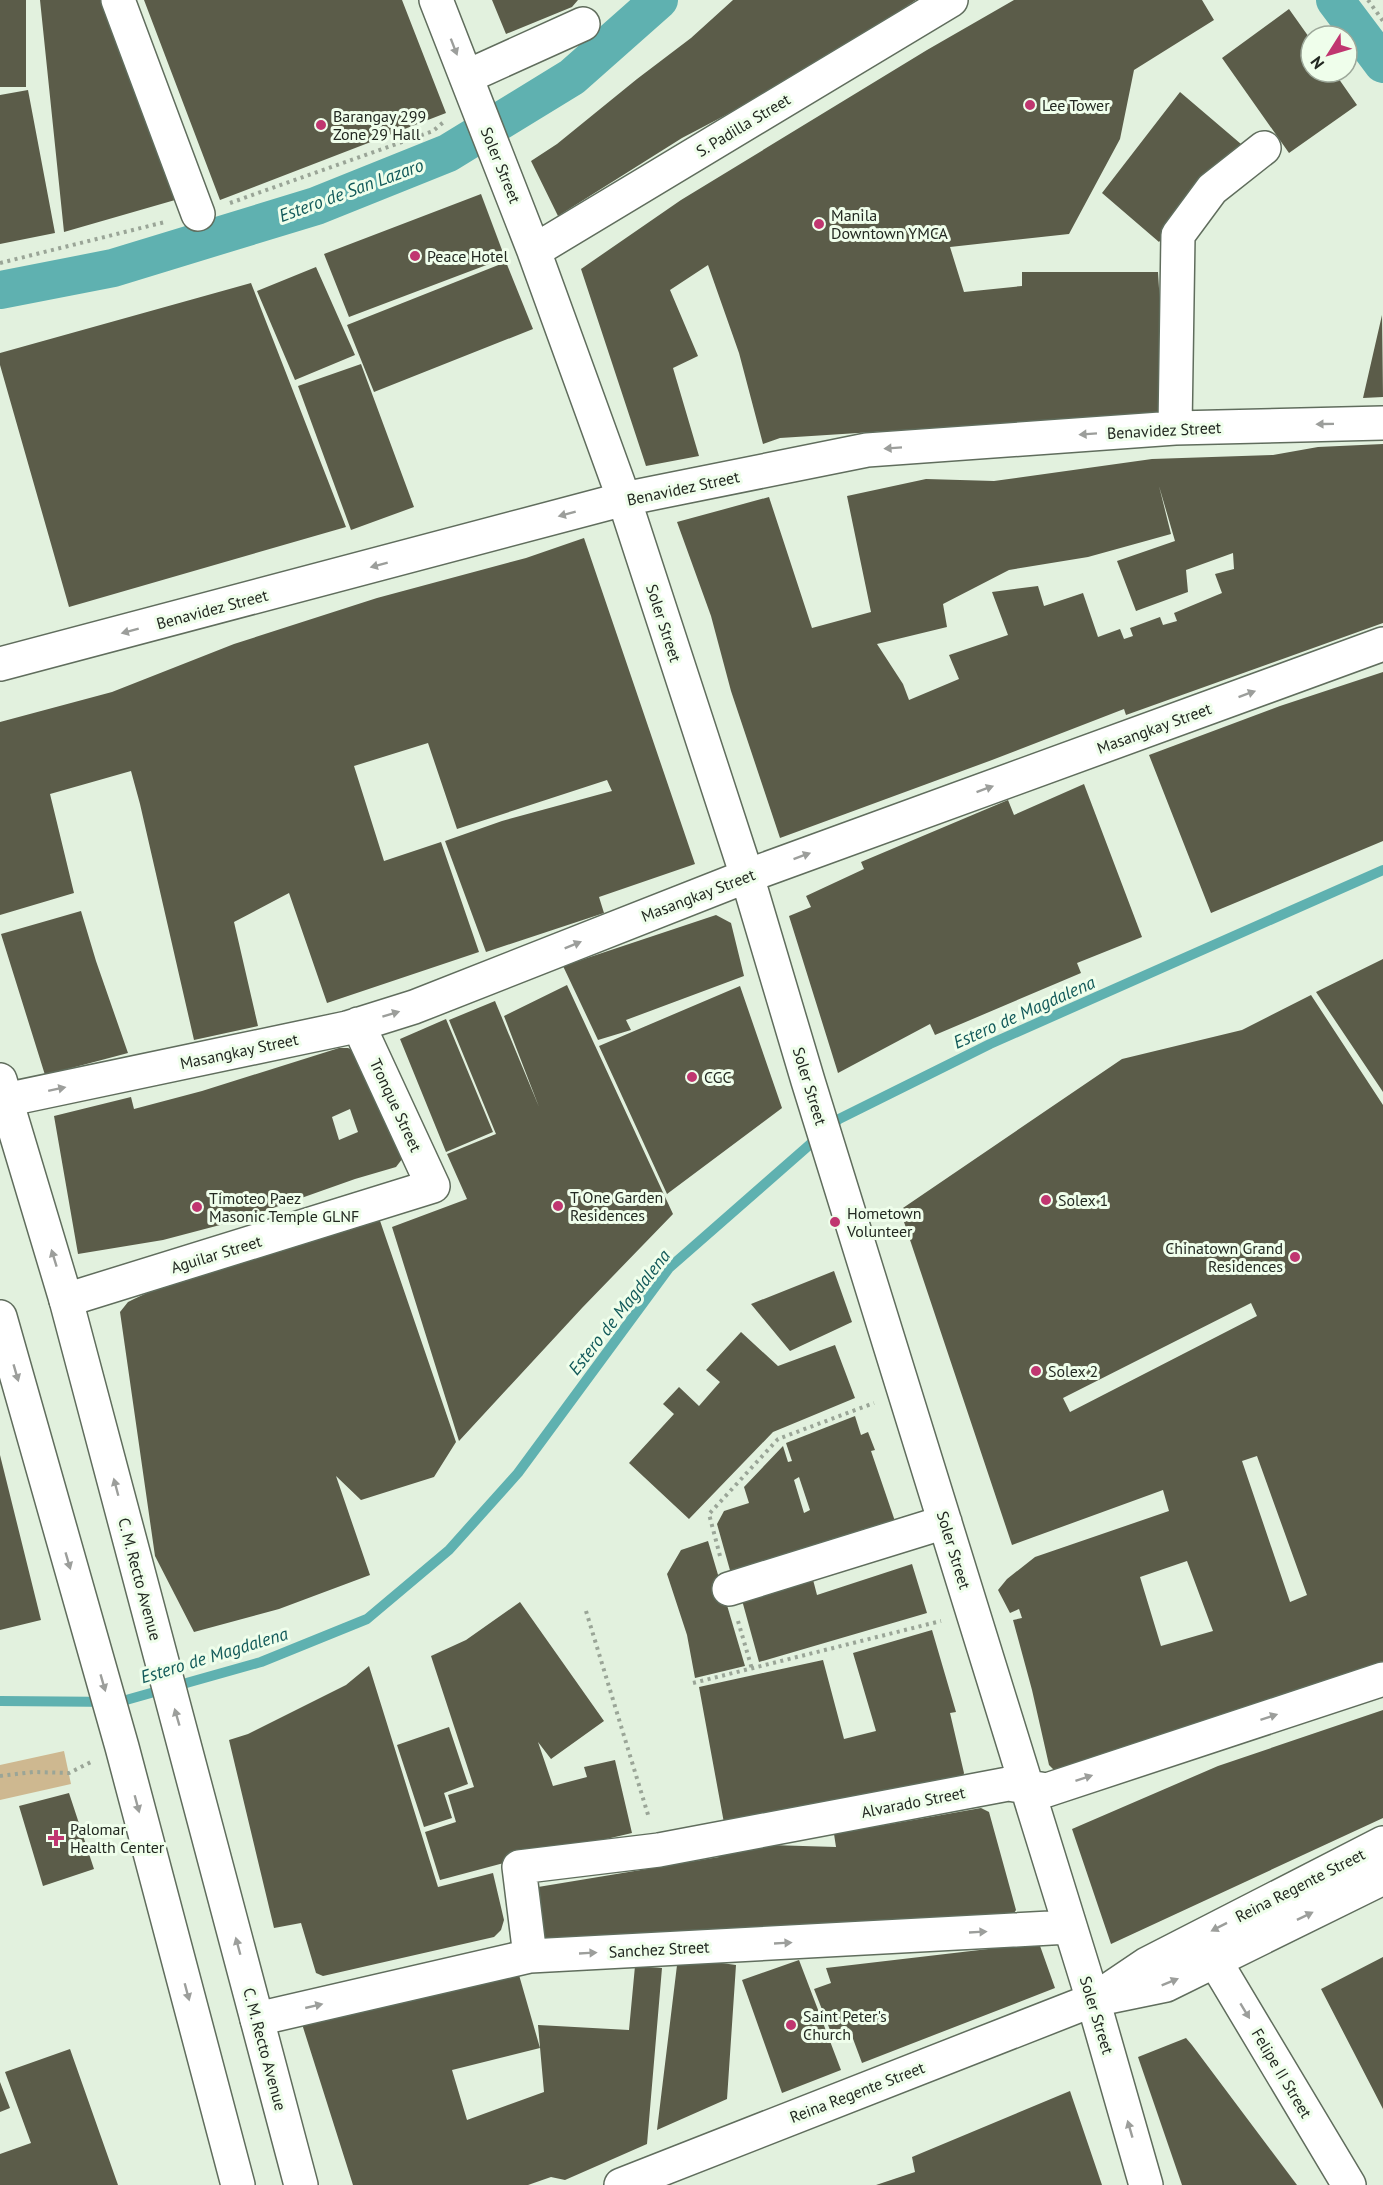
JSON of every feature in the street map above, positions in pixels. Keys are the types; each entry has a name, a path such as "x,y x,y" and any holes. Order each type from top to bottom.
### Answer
{"street":[{"path":"118,0 198,214"},
{"name":"Soler Street","path":"436,0 534,251 624,499 747,876 810,1088 1093,2000 1146,2185"},
{"name":"S. Padilla Street","path":"534,251 951,0"},
{"path":"470,88 583,24"},
{"path":"1174,428 1178,235 1212,189 1264,148"},
{"name":"Benavidez Street","path":"0,664 624,499 867,450 1174,428 1383,423"},
{"name":"Masangkay Street","path":"2,1093 358,1024 414,1007 747,876 1383,644"},
{"name":"Tronque Street","path":"358,1024 433,1185"},
{"name":"C. M. Recto Avenue","path":"2,1093 66,1300 301,2185"},
{"name":"Aguilar Street","path":"66,1300 433,1185"},
{"path":"0,1317 122,1747 238,2185"},
{"path":"729,1589 945,1522"},
{"name":"Alvarado Street","path":"530,1956 519,1867 659,1850 1008,1784 1047,1790 1383,1679"},
{"name":"Reina Regente Street","path":"1093,2000 1147,1964 1383,1843"},
{"name":"Reina Regente Street","path":"621,2185 1093,2000 1166,1984 1383,1878"},
{"name":"Sanchez Street","path":"256,2019 530,1956 1069,1928"},
{"name":"Felipe II Street","path":"1215,1961 1349,2185"}],"path":[{"path":"1368,0 1383,21"},
{"path":"0,263 198,214 433,130 452,116 470,88"},
{"path":"709,1514 778,1439 905,1392"},
{"path":"586,1611 659,1850"},
{"path":"693,1683 974,1613"},
{"path":"0,1776 33,1772 69,1773 122,1747"}],"shaded area":[{"path":"64,1751 71,1784 0,1800 0,1765"}],"building":[{"path":"0,0 26,0 26,87 0,87"},
{"path":"40,0 107,0 182,198 64,232"},
{"path":"144,0 402,0 446,113 220,200"},
{"path":"492,0 578,0 572,7 506,34"},
{"path":"733,0 916,0 810,71 682,138 558,216 531,161 557,144 691,38"},
{"path":"1014,0 1202,0 1214,20 1134,70 1120,139 1069,234 950,247 964,292 1022,286 1022,272 1158,272 1167,418 983,425 780,438 763,444 739,353 708,265 670,290 698,356 673,368 699,456 646,466 581,269 681,200 927,50"},
{"path":"1289,9 1300,24 1299,84 1342,84 1357,105 1289,153 1222,58"},
{"path":"28,90 55,233 0,244 0,95"},
{"path":"1180,92 1241,144 1159,242 1102,193"},
{"name":"Peace Hotel","path":"481,194 505,258 349,317 324,254"},
{"path":"506,262 533,329 374,392 347,325"},
{"path":"316,267 355,355 295,380 257,291"},
{"path":"251,283 346,527 69,607 0,365 0,353"},
{"path":"1382,315 1383,397 1363,398"},
{"path":"361,364 414,507 351,530 298,386"},
{"path":"1383,444 1383,623 1126,715 1124,709 780,838 731,691 711,616 677,522 769,497 812,628 871,612 847,496 926,479 994,481 1152,459 1273,455 1318,447","holes":["1159,486 1175,541 1117,561 1136,611 1188,592 1186,570 1233,553 1234,569 1215,574 1222,593 1174,613 1177,621 1163,625 1160,617 1130,628 1133,636 1124,639 1120,629 1098,637 1083,593 1044,606 1038,586 992,592 1008,635 949,655 959,679 909,700 903,684 877,644 947,627 943,604 1009,570 1088,557 1171,534"]},
{"path":"584,538 695,864 599,897 604,913 486,952 445,841 502,821 612,791 607,780 457,829 428,743 354,766 384,861 441,842 479,952 327,1003 289,893 234,922 258,1026 194,1040 131,771 50,794 74,893 0,915 0,722 112,692 234,644 377,598 526,558"},
{"path":"1383,672 1383,841 1211,913 1149,755 1280,706"},
{"path":"1084,784 1142,937 1077,963 1081,973 935,1035 930,1024 838,1073 789,916 811,907 806,896 864,869 861,862 1008,800 1014,815"},
{"path":"81,911 128,1053 45,1075 1,934"},
{"path":"716,915 731,923 744,976 626,1020 631,1030 598,1040 563,966"},
{"path":"1383,959 1383,1092 1316,992"},
{"name":"T One Garden Residences","path":"567,985 673,1214 459,1441 392,1227 467,1199 447,1154 496,1134 449,1020 495,1001 539,1107 504,1016"},
{"name":"CGC","path":"740,986 782,1108 667,1194 599,1046"},
{"path":"1311,995 1383,1105 1383,1661 1055,1771 1049,1765 1013,1620 1022,1618 1019,1609 1010,1613 998,1590 1007,1579 1035,1557 1169,1511 1163,1490 1012,1545 900,1210 1122,1059 1242,1030","holes":["1251,1303 1257,1316 1070,1412 1063,1398","1257,1456 1307,1595 1290,1602 1242,1461","1187,1561 1213,1631 1161,1646 1140,1577"]},
{"path":"446,1019 493,1132 446,1152 400,1039"},
{"path":"339,1048 348,1048 355,1051 406,1154 396,1167 239,1220 163,1240 78,1254 54,1116 131,1097 134,1109 202,1091","holes":["350,1109 358,1132 339,1140 332,1117"]},
{"path":"377,1212 456,1442 434,1477 361,1500 336,1476 370,1575 279,1609 194,1632 155,1556 120,1312 128,1302 175,1280"},
{"path":"834,1271 852,1322 790,1351 751,1304"},
{"path":"741,1332 778,1366 835,1345 855,1398 773,1432 689,1519 629,1463 674,1414 663,1404 679,1387 699,1406 720,1382 706,1370"},
{"path":"855,1416 861,1435 868,1432 875,1450 871,1451 898,1530 733,1581 717,1524 724,1511 749,1503 744,1487 783,1446 788,1462 792,1461 786,1443","holes":["799,1477 810,1510 804,1513 794,1480"]},
{"path":"0,1455 41,1620 0,1630"},
{"path":"708,1541 745,1666 695,1678 687,1635 667,1574 681,1550"},
{"path":"912,1564 927,1613 759,1662 740,1593 811,1572 817,1595"},
{"path":"520,1602 604,1721 551,1759 538,1742 553,1786 587,1777 584,1767 615,1760 632,1833 440,1880 425,1832 456,1822 448,1795 474,1787 431,1656 466,1640"},
{"path":"932,1630 956,1712 950,1713 963,1776 724,1823 699,1687 823,1660 844,1739 876,1731 853,1653"},
{"path":"369,1666 438,1887 493,1873 504,1920 501,1930 494,1937 323,1976 316,1973 301,1923 274,1928 229,1740 248,1734 346,1685"},
{"path":"1383,1710 1383,1818 1111,1944 1072,1829 1218,1766"},
{"path":"449,1727 468,1784 444,1793 452,1818 424,1827 397,1745"},
{"name":"Palomar Health Center","path":"69,1793 94,1869 43,1886 19,1806"},
{"path":"981,1808 989,1812 1016,1910 1011,1918 541,1942 532,1888 719,1857 719,1849 770,1845 836,1847 834,1834"},
{"path":"1039,1943 1055,1988 862,2063 849,2028 832,2035 814,1989 831,1983 826,1968"},
{"path":"678,1957 736,1965 727,2099 657,2130"},
{"path":"1383,1957 1383,2109 1321,1989"},
{"name":"Saint Peter's Church","path":"799,1960 841,2070 782,2093 742,1980"},
{"path":"635,1966 662,1968 647,2144 565,2180 551,2177 528,2185 353,2185 302,2024 517,1968 540,2048 452,2070 467,2120 544,2092 538,2025 629,2030"},
{"path":"1186,2038 1297,2185 1182,2185 1138,2057"},
{"path":"70,2049 118,2185 0,2185 0,2154 31,2143 5,2072"},
{"path":"0,2082 10,2108 0,2112"},
{"path":"1070,2091 1102,2185 876,2185 915,2172 912,2157"}],"waterway":[{"name":"Estero de San Lazaro","path":"0,290 113,268 316,206 448,153 572,77 659,0"},
{"name":"Estero de San Lazaro","path":"1335,0 1383,64"},
{"name":"Estero de Magdalena","path":"0,1701 119,1702 261,1662 367,1619 449,1550 518,1473 669,1268 839,1119 990,1044 1383,870"}],"place":[{"name":"Lee Tower","path":"1030,105"},
{"name":"Barangay 299 Zone 29 Hall","path":"321,125"},
{"name":"Manila Downtown YMCA","path":"819,224"},
{"name":"Peace Hotel","path":"415,256"},
{"name":"CGC","path":"692,1077"},
{"name":"Solex 1","path":"1046,1200"},
{"name":"T One Garden Residences","path":"558,1206"},
{"name":"Timoteo Paez Masonic Temple GLNF","path":"197,1207"},
{"name":"Hometown Volunteer","path":"835,1222"},
{"name":"Chinatown Grand Residences","path":"1295,1257"},
{"name":"Solex 2","path":"1036,1371"},
{"name":"Palomar Health Center","path":"56,1838"},
{"name":"Saint Peter's Church","path":"791,2025"}]}
